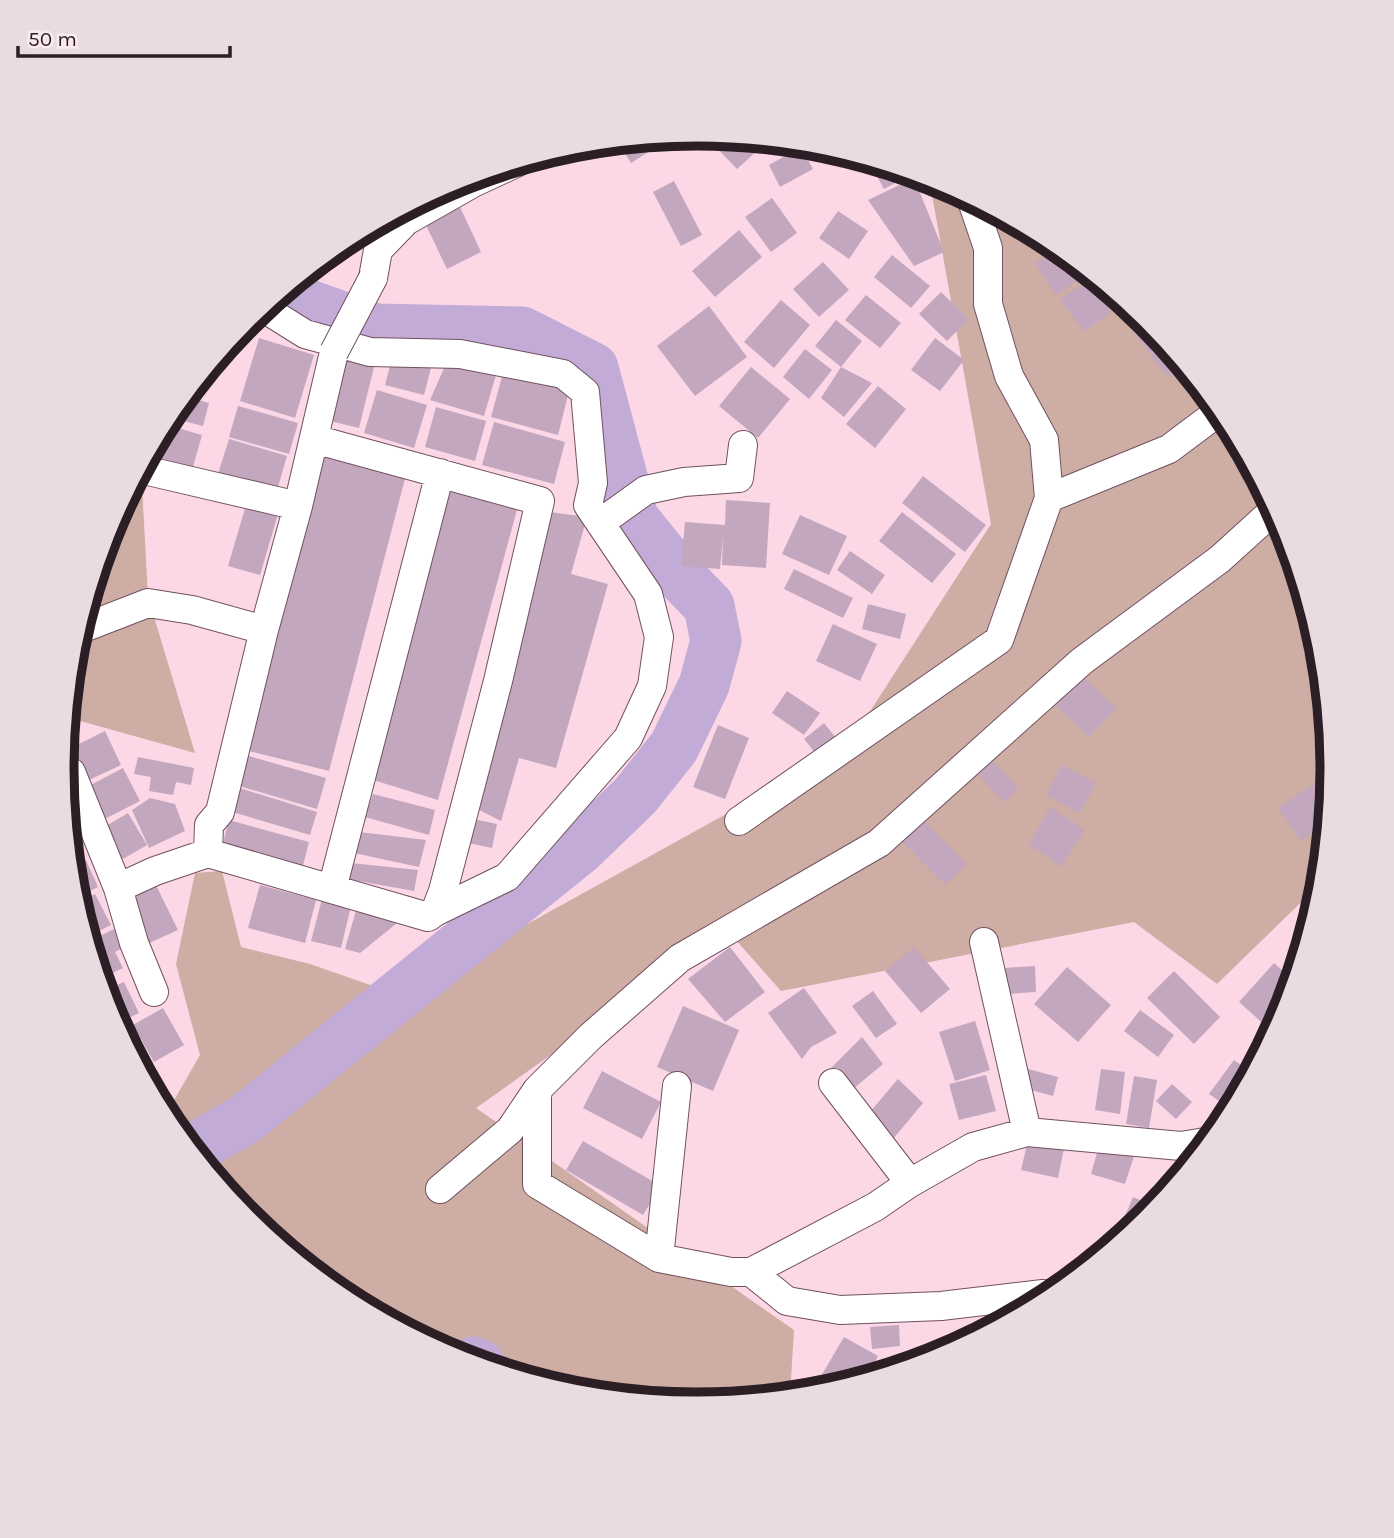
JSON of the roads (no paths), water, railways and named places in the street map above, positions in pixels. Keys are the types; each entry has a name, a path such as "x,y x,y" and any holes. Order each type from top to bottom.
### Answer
{"street":[{"path":"208,853 209,825 220,812 298,506 334,352 373,278 378,250 406,221 444,199"},
{"path":"739,821 999,640 1049,498 1044,440 1009,376 988,304 988,248 976,211"},
{"path":"118,888 155,871 208,853 428,917 507,877 628,738 652,687 659,637 648,594 588,505 593,483 585,391 563,374 460,354 370,352 305,334 272,313"},
{"path":"1049,498 1169,449 1211,417"},
{"path":"314,439 540,501 498,681 435,912"},
{"path":"600,523 646,489 684,482 739,478 743,445"},
{"path":"149,471 298,506"},
{"path":"332,889 440,473"},
{"path":"440,1189 510,1130 537,1090 591,1036 680,958 880,843 1082,661 1220,559 1267,516"},
{"path":"91,625 148,603 192,610 264,631"},
{"path":"74,780 118,888 134,943 154,992"},
{"path":"984,942 1027,1132"},
{"path":"834,1083 910,1183"},
{"path":"659,1258 677,1086"},
{"path":"537,1090 537,1184 659,1258 731,1272 751,1272 875,1207 910,1183 973,1147 1027,1132 1181,1146 1196,1143"},
{"path":"751,1272 787,1301 840,1310 941,1306 1030,1296"}],"waterway":[{"path":"199,1145 244,1120 580,849 635,796 674,747 704,685 716,641 709,606 679,575 633,518 593,368 522,332 376,329 289,298"}]}
